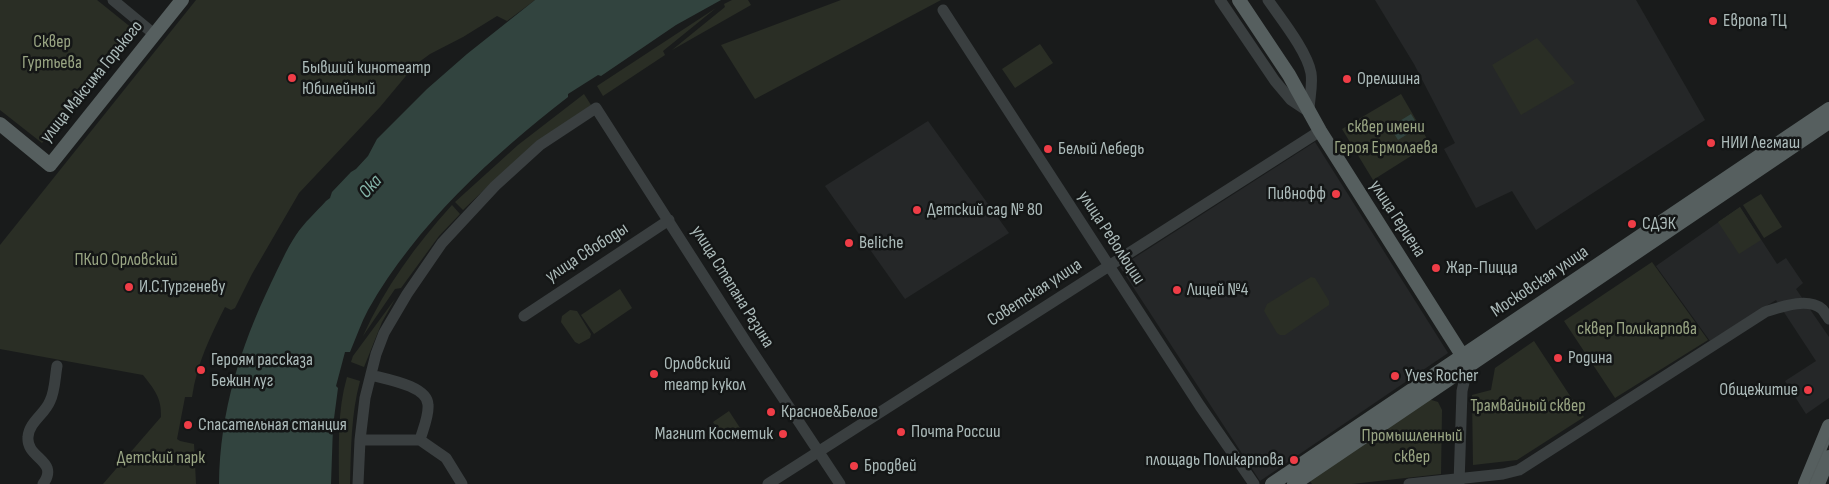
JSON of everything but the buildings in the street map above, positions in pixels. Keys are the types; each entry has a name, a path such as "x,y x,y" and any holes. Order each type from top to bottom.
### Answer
{"main road":[{"name":"улица Максима Горького","path":"0,124 50,165 182,0"},
{"name":"улица Герцена","path":"1239,0 1287,72 1320,131 1466,360"},
{"name":"Московская улица","path":"1295,484 1466,360 1829,109"},
{"name":"Московская улица","path":"1272,484 1466,360 1829,122"},
{"path":"1805,484 1829,426"},
{"path":"1818,484 1829,457"}],"street":[{"path":"112,0 154,34"},
{"path":"1220,0 1275,81 1291,100 1309,112 1312,86 1307,61 1268,0"},
{"name":"улица Революции","path":"943,10 1203,411 1254,484"},
{"path":"1287,72 1299,76 1302,75 1307,61"},
{"name":"улица Степана Разина","path":"371,375 384,333 442,243 496,186 540,145 596,108 746,342 840,484"},
{"name":"Советская улица","path":"768,484 1320,131"},
{"name":"улица Свободы","path":"524,316 669,220"},
{"path":"1410,484 1459,481 1519,470 1765,312 1783,306 1814,305 1822,309 1829,319"},
{"path":"1459,481 1462,391 1466,360"},
{"path":"43,484 48,474 47,467 30,448 28,436 51,400 57,366"},
{"path":"358,484 360,440 365,398 371,375 413,388 425,395 428,401 428,408 420,440"},
{"path":"360,440 420,440 446,458 462,484"}],"shaded area":[{"path":"1375,0 1636,0 1705,120 1536,230 1512,191 1476,208 1444,149 1455,143 1414,64"},
{"name":"Детский сад № 80","path":"928,121 1009,233 905,299 825,186"},
{"path":"1315,142 1448,353 1260,481 1120,267"},
{"path":"1740,207 1777,264 1786,258 1803,283 1796,289 1829,337 1829,398 1806,414 1785,381 1816,361 1776,300 1710,341 1656,266"}],"green space":[{"name":"Сквер Гуртьева","path":"0,0 97,0 138,33 42,143 0,110"},
{"name":"ПКиО Орловский","path":"196,0 535,0 507,21 497,16 430,54 415,65 380,107 299,193 252,274 235,308 231,310 225,307 201,361 192,397 185,397 177,439 194,444 196,484 103,484 161,417 159,399 143,375 0,349 0,245"},
{"path":"732,0 748,0 751,5 672,50 725,7 724,4"},
{"path":"841,0 941,0 755,99 721,45"},
{"path":"716,8 663,51 665,55 603,96 597,86"},
{"path":"1537,38 1575,83 1521,115 1492,65"},
{"path":"1040,44 1053,63 1015,88 1002,69"},
{"path":"584,94 591,105 486,188 463,210 455,202 518,145"},
{"name":"сквер имени Героя Ермолаева","path":"1401,94 1430,144 1373,180 1342,129"},
{"path":"1761,194 1782,227 1764,238 1743,205"},
{"path":"452,205 460,214 439,236 401,288 395,289 363,336 381,300 402,267"},
{"path":"1740,207 1761,240 1739,254 1718,222"},
{"name":"сквер Поликарпова","path":"1652,262 1708,340 1615,398 1564,321"},
{"path":"1311,277 1315,278 1329,301 1329,305 1285,335 1280,335 1264,311 1267,304"},
{"path":"620,289 632,308 594,334 581,315"},
{"path":"395,299 382,322 364,367 351,362 353,356"},
{"path":"570,310 577,311 591,334 590,338 579,344 575,342 561,322 562,316"},
{"name":"Трамвайный сквер","path":"1534,341 1584,417 1517,460 1473,465 1472,395 1491,390 1495,368"},
{"path":"347,377 360,381 353,419 350,484 339,484 340,416"},
{"name":"Промышленный сквер","path":"1428,399 1438,402 1442,410 1441,474 1352,484 1312,484 1309,480"},
{"path":"729,411 740,428 724,439 713,422"}],"water":[{"name":"Ока","path":"535,0 721,0 676,25 601,76 598,75 568,94 568,97 484,168 409,249 368,310 350,352 345,352 336,386 338,388 333,426 331,484 219,484 223,431 241,356 260,307 296,235 330,198 332,192 368,156 377,139 427,89 467,54"},
{"path":"1411,114 1419,127 1398,140 1390,127"}],"tram line":[{"path":"1809,484 1829,438"}],"place":[{"name":"Европа ТЦ","path":"1713,21"},
{"name":"Бывший кинотеатр Юбилейный","path":"292,78"},
{"name":"Орелшина","path":"1347,79"},
{"name":"НИИ Легмаш","path":"1711,143"},
{"name":"Белый Лебедь","path":"1048,149"},
{"name":"Пивнофф","path":"1336,194"},
{"name":"Детский сад № 80","path":"917,210"},
{"name":"СДЭК","path":"1632,224"},
{"name":"Beliche","path":"849,243"},
{"name":"Жар-Пицца","path":"1436,268"},
{"name":"И.С.Тургеневу","path":"129,287"},
{"name":"Лицей №4","path":"1177,290"},
{"name":"Родина","path":"1558,358"},
{"name":"Героям рассказа Бежин луг","path":"201,370"},
{"name":"Орловский театр кукол","path":"654,374"},
{"name":"Yves Rocher","path":"1395,376"},
{"name":"Общежитие","path":"1808,390"},
{"name":"Красное&Белое","path":"771,412"},
{"name":"Спасательная станция","path":"188,425"},
{"name":"Почта России","path":"901,432"},
{"name":"Магнит Косметик","path":"783,434"},
{"name":"площадь Поликарпова","path":"1294,460"},
{"name":"Бродвей","path":"854,466"}],"park label":[{"name":"Детский парк","path":"161,458"}]}
